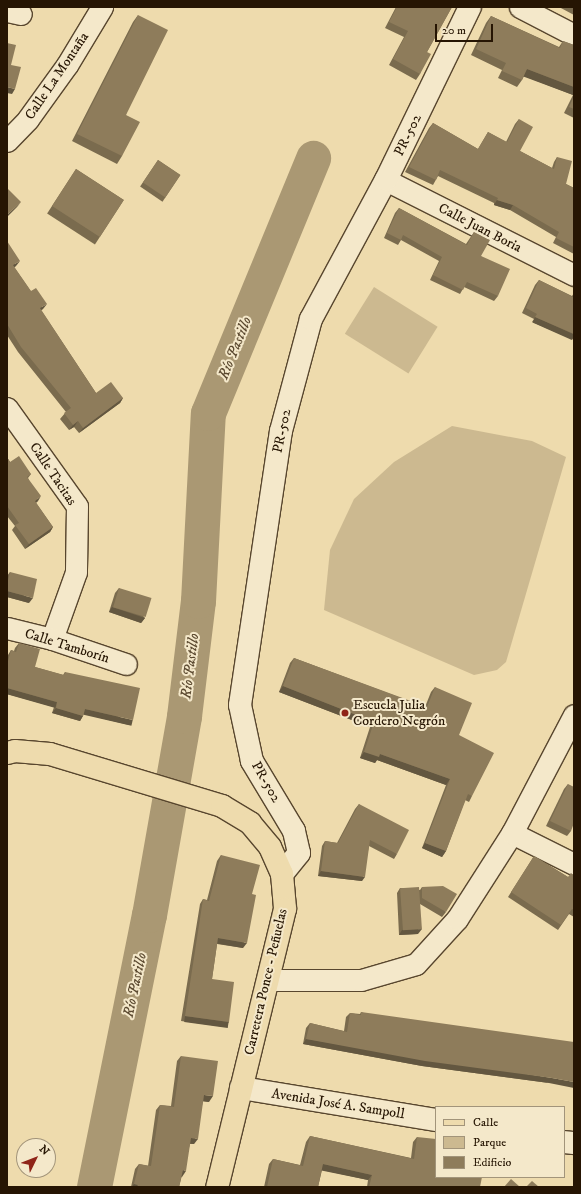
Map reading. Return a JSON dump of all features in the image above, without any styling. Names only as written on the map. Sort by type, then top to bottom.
[{"type":"main road","name":"Carretera Ponce - Peñuelas","points":[[7,753],[15,751],[50,754],[222,806],[250,823],[270,847],[282,874],[285,909],[217,1187]]},
{"type":"street","name":"Calle La Montaña","points":[[7,141],[28,119],[67,65],[102,7]]},
{"type":"street","name":"PR-502","points":[[282,874],[299,853],[294,831],[252,762],[240,705],[280,431],[310,319],[386,180],[470,7]]},
{"type":"street","points":[[520,7],[574,35]]},
{"type":"street","name":"Calle Juan Boria","points":[[386,180],[574,275]]},
{"type":"street","name":"Calle Tacitas","points":[[9,417],[77,506],[76,572],[52,639]]},
{"type":"street","name":"Calle Tamborín","points":[[7,628],[52,639],[126,664]]},
{"type":"street","points":[[267,980],[361,980],[416,964],[457,919],[512,833],[574,715]]},
{"type":"street","points":[[512,833],[574,864]]},
{"type":"street","name":"Avenida José A. Sampoll","points":[[241,1088],[435,1120]]},
{"type":"green space","points":[[374,287],[438,327],[408,373],[345,334]]},
{"type":"green space","points":[[452,426],[532,441],[566,457],[506,662],[497,670],[474,675],[324,610],[330,550],[354,499],[394,462]]},
{"type":"building","points":[[397,7],[452,7],[427,52],[431,54],[420,74],[393,59],[408,31],[389,22]]},
{"type":"building","points":[[138,15],[168,30],[126,115],[140,122],[122,156],[77,134]]},
{"type":"building","points":[[491,16],[560,48],[563,41],[574,45],[574,87],[527,69],[522,80],[502,71],[506,63],[476,49]]},
{"type":"building","points":[[7,43],[16,45],[11,65],[21,67],[15,89],[7,87]]},
{"type":"building","points":[[574,96],[574,109],[569,107]]},
{"type":"building","points":[[519,119],[533,127],[520,151],[554,169],[557,157],[572,161],[566,184],[574,188],[574,247],[556,238],[559,232],[513,205],[497,200],[498,198],[440,170],[436,180],[409,167],[433,123],[478,149],[488,132],[507,142]]},
{"type":"building","points":[[158,160],[180,175],[165,197],[143,182]]},
{"type":"building","points":[[76,169],[124,200],[100,237],[52,206]]},
{"type":"building","points":[[7,188],[21,202],[7,215]]},
{"type":"building","points":[[399,208],[467,245],[474,232],[490,240],[481,256],[510,269],[498,296],[467,282],[463,290],[433,275],[442,257],[403,235],[401,240],[387,233]]},
{"type":"building","points":[[7,241],[20,261],[13,265],[31,291],[36,288],[47,304],[40,308],[96,393],[111,382],[123,398],[83,428],[78,421],[73,425],[64,413],[71,408],[21,347],[7,324]]},
{"type":"building","points":[[539,280],[573,297],[574,294],[574,334],[535,317],[537,314],[526,308]]},
{"type":"building","points":[[19,456],[31,474],[27,477],[41,496],[35,501],[53,527],[29,544],[15,525],[19,523],[7,506],[7,457],[10,462]]},
{"type":"building","points":[[10,572],[37,579],[33,598],[7,591]]},
{"type":"building","points":[[119,588],[152,598],[146,617],[113,607]]},
{"type":"building","points":[[19,643],[40,649],[35,667],[64,675],[65,672],[140,688],[133,720],[85,709],[83,716],[56,708],[57,702],[7,688],[7,661],[11,650],[16,652]]},
{"type":"building","points":[[294,658],[427,707],[435,687],[472,703],[459,735],[494,753],[472,796],[468,794],[446,851],[425,843],[450,779],[380,754],[379,757],[364,752],[374,722],[283,686]]},
{"type":"building","points":[[568,784],[574,787],[574,823],[571,831],[550,821]]},
{"type":"building","points":[[359,804],[409,830],[397,854],[370,840],[365,877],[321,871],[325,841],[338,843]]},
{"type":"building","points":[[221,855],[260,865],[252,894],[256,895],[247,943],[218,938],[212,979],[234,982],[229,1022],[185,1016],[203,899],[209,901]]},
{"type":"building","points":[[534,856],[568,877],[571,873],[574,876],[574,910],[572,909],[561,925],[511,892]]},
{"type":"building","points":[[443,886],[457,894],[446,912],[422,898],[422,887]]},
{"type":"building","points":[[419,887],[422,929],[403,930],[400,888]]},
{"type":"building","points":[[361,1012],[574,1042],[574,1082],[425,1061],[306,1039],[310,1023],[347,1032],[350,1013],[361,1015]]},
{"type":"building","points":[[181,1056],[218,1061],[213,1096],[204,1095],[198,1139],[191,1138],[186,1171],[183,1170],[179,1187],[137,1187],[138,1185],[134,1184],[139,1164],[151,1166],[160,1105],[174,1107]]},
{"type":"building","points":[[310,1136],[414,1159],[417,1137],[435,1139],[435,1178],[482,1178],[480,1187],[369,1187],[372,1175],[323,1164],[318,1187],[267,1187],[273,1159],[303,1166]]},
{"type":"building","points":[[511,1179],[520,1187],[504,1187]]},
{"type":"building","points":[[532,1181],[539,1187],[526,1187]]},
{"type":"waterway","name":"Río Pastillo","points":[[94,1187],[149,915],[184,716],[198,601],[208,413],[313,158]]},
{"type":"place","name":"Escuela Julia Cordero Negrón","points":[[345,713]]}]
